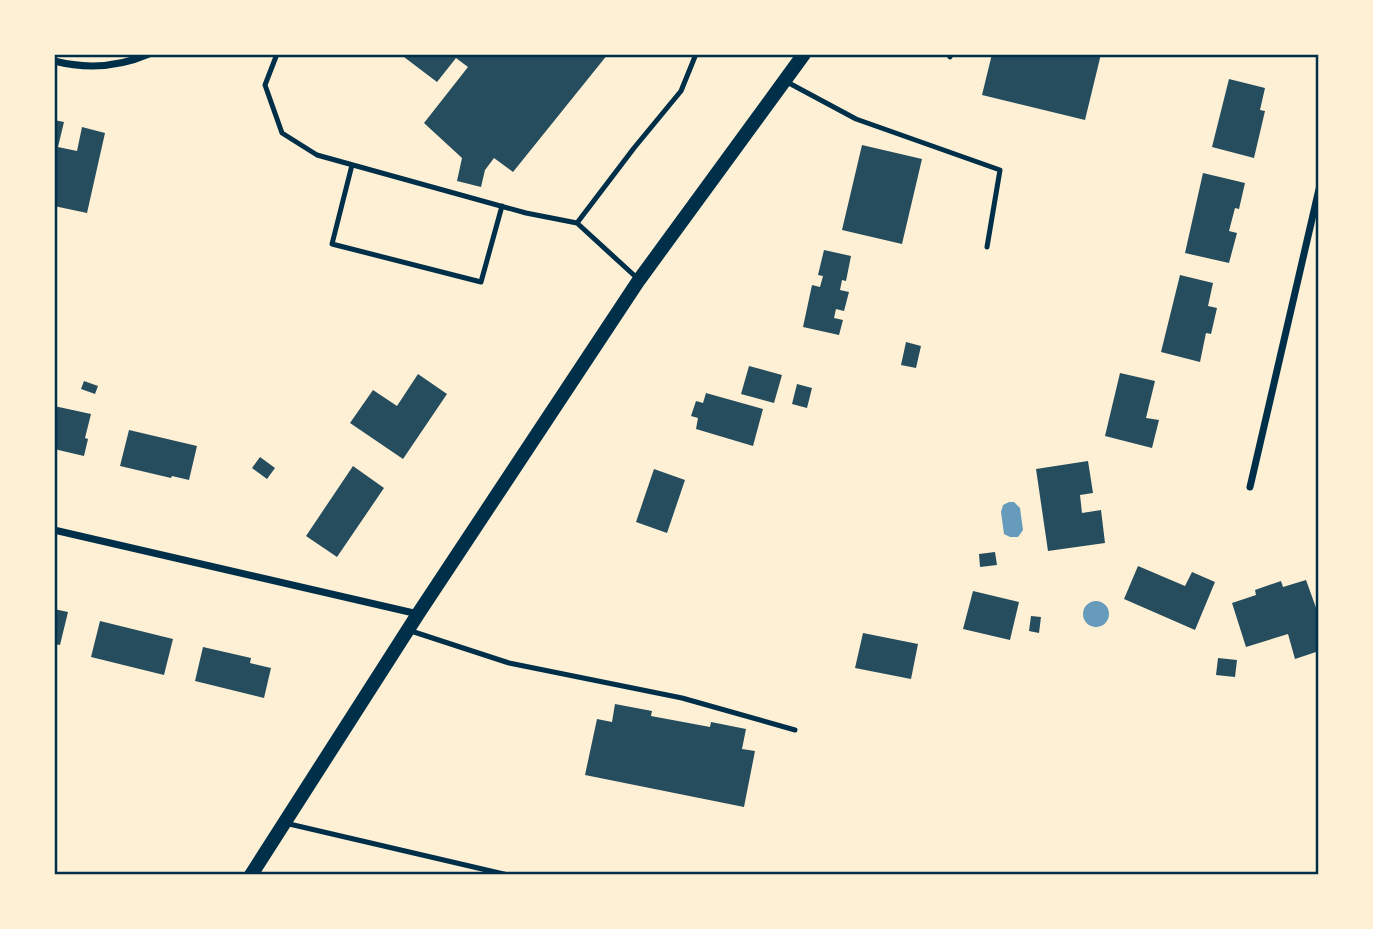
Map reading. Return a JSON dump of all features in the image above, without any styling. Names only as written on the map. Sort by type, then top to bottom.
[{"type":"main road","points":[[251,875],[418,614],[639,280],[804,54]]},
{"type":"street","points":[[54,61],[104,66],[149,54]]},
{"type":"street","points":[[1250,487],[1319,189]]},
{"type":"street","points":[[54,530],[418,614]]},
{"type":"lane","points":[[277,54],[265,85],[282,133],[317,155],[502,206],[577,223],[639,280]]},
{"type":"lane","points":[[577,223],[681,91],[696,54]]},
{"type":"lane","points":[[784,81],[856,119],[1000,170],[987,247]]},
{"type":"lane","points":[[352,165],[332,244],[481,282],[502,206]]},
{"type":"lane","points":[[408,630],[509,663],[682,698],[795,730]]},
{"type":"lane","points":[[285,823],[508,875]]},
{"type":"water","points":[[1014,502],[1020,508],[1023,530],[1018,537],[1004,534],[1001,512],[1003,505]]},
{"type":"water","points":[[1096,601],[1105,605],[1109,614],[1105,623],[1096,627],[1087,623],[1083,614],[1087,605]]},
{"type":"building","points":[[400,54],[608,54],[513,172],[494,158],[485,170],[481,187],[457,181],[462,158],[424,123],[468,67],[456,58],[437,82]]},
{"type":"building","points":[[992,54],[1101,54],[1085,120],[982,95]]},
{"type":"building","points":[[1229,79],[1265,88],[1260,110],[1265,111],[1254,158],[1212,147]]},
{"type":"building","points":[[54,120],[64,122],[58,147],[77,151],[82,127],[105,133],[87,213],[54,206]]},
{"type":"building","points":[[862,145],[922,159],[902,244],[842,230]]},
{"type":"building","points":[[1203,173],[1245,183],[1239,209],[1235,208],[1229,231],[1237,233],[1229,263],[1185,253]]},
{"type":"building","points":[[824,250],[851,256],[846,281],[842,280],[840,290],[849,292],[844,311],[836,309],[834,318],[843,320],[839,335],[803,327],[812,285],[820,287],[823,276],[818,275]]},
{"type":"building","points":[[1180,275],[1213,283],[1208,306],[1217,308],[1211,334],[1206,333],[1200,362],[1161,352]]},
{"type":"building","points":[[906,342],[921,346],[916,368],[901,365]]},
{"type":"building","points":[[749,366],[782,375],[774,403],[741,394]]},
{"type":"building","points":[[1120,373],[1155,381],[1146,418],[1159,420],[1152,448],[1105,436]]},
{"type":"building","points":[[418,374],[447,394],[403,459],[350,423],[373,390],[397,406]]},
{"type":"building","points":[[84,381],[98,386],[95,394],[81,389]]},
{"type":"building","points":[[797,384],[812,388],[807,408],[792,404]]},
{"type":"building","points":[[706,393],[763,409],[753,446],[696,429],[698,418],[691,416],[696,401],[703,403]]},
{"type":"building","points":[[54,406],[91,414],[84,456],[54,449]]},
{"type":"building","points":[[129,430],[197,446],[189,480],[120,466]]},
{"type":"building","points":[[260,457],[275,468],[267,479],[252,468]]},
{"type":"building","points":[[1088,461],[1093,493],[1080,495],[1082,513],[1101,510],[1105,543],[1048,551],[1036,469]]},
{"type":"building","points":[[353,466],[384,488],[337,557],[306,536]]},
{"type":"building","points":[[654,469],[685,480],[667,533],[636,522]]},
{"type":"building","points":[[995,552],[997,565],[980,567],[979,554]]},
{"type":"building","points":[[1138,566],[1185,586],[1192,572],[1215,582],[1195,630],[1124,599]]},
{"type":"building","points":[[1306,580],[1319,616],[1319,651],[1295,659],[1288,634],[1246,647],[1232,603],[1256,595],[1255,590],[1281,581],[1283,587]]},
{"type":"building","points":[[973,591],[1019,602],[1010,640],[963,629]]},
{"type":"building","points":[[54,609],[68,612],[60,645],[54,644]]},
{"type":"building","points":[[1031,616],[1041,617],[1039,633],[1029,631]]},
{"type":"building","points":[[100,621],[173,639],[164,675],[91,657]]},
{"type":"building","points":[[863,633],[918,644],[911,679],[855,668]]},
{"type":"building","points":[[203,647],[251,658],[250,663],[271,668],[264,698],[195,681]]},
{"type":"building","points":[[1218,658],[1237,660],[1235,677],[1216,675]]},
{"type":"building","points":[[615,704],[652,711],[651,716],[710,727],[711,722],[746,729],[742,749],[755,751],[744,807],[585,775],[597,719],[612,722]]}]
